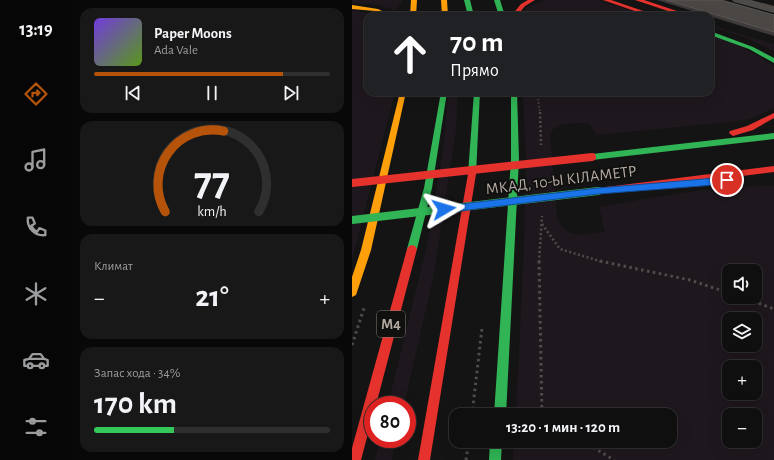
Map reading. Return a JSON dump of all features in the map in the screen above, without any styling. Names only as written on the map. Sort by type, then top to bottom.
[{"type":"main road","points":[[413,12],[414,0]]},
{"type":"main road","points":[[444,0],[445,12]]},
{"type":"main road","points":[[467,0],[470,12]]},
{"type":"main road","points":[[497,0],[501,12]]},
{"type":"main road","points":[[518,12],[532,0]]},
{"type":"main road","points":[[606,0],[644,12]]},
{"type":"main road","points":[[638,0],[677,12]]},
{"type":"main road","points":[[352,7],[376,10],[380,12]]},
{"type":"main road","points":[[714,34],[750,48],[774,60]]},
{"type":"main road","points":[[352,292],[366,250],[402,96]]},
{"type":"main road","name":"М4","points":[[355,460],[428,188],[443,96]]},
{"type":"main road","points":[[424,460],[471,184],[477,96]]},
{"type":"main road","points":[[500,408],[515,159],[514,96]]},
{"type":"main road","points":[[693,145],[750,128],[774,115]]},
{"type":"main road","name":"МКАД, 10-Ы КІЛАМЕТР","points":[[352,183],[774,136]]},
{"type":"main road","name":"МКАД, 10-Ы КІЛАМЕТР","points":[[352,220],[602,191],[774,169]]},
{"type":"main road","points":[[602,191],[692,182],[774,178]]},
{"type":"main road","points":[[495,460],[497,448]]},
{"type":"main road","points":[[498,448],[498,460]]},
{"type":"street","points":[[738,0],[774,10]]},
{"type":"path","points":[[538,96],[540,112],[541,152]]},
{"type":"path","points":[[542,215],[539,267],[542,408]]},
{"type":"path","points":[[542,223],[560,249],[607,263],[690,280],[722,291]]},
{"type":"path","points":[[761,304],[774,309]]},
{"type":"path","points":[[466,460],[468,448]]},
{"type":"path","points":[[594,448],[614,460]]},
{"type":"shaded area","points":[[352,0],[402,0],[402,3],[394,10],[373,4],[352,3]]},
{"type":"shaded area","points":[[545,0],[597,0],[636,12],[523,12],[527,7]]},
{"type":"shaded area","points":[[352,10],[364,12],[364,96],[394,96],[352,260]]},
{"type":"shaded area","points":[[714,26],[774,44],[774,51],[744,37],[714,28]]},
{"type":"shaded area","points":[[714,36],[743,47],[774,66],[774,108],[753,118],[739,121],[596,135],[589,123],[571,123],[560,125],[555,128],[550,137],[557,216],[560,224],[570,233],[583,234],[605,232],[599,207],[730,187],[774,186],[774,460],[513,460],[514,448],[677,448],[677,408],[516,408],[525,225],[526,155],[523,96],[714,96]]},
{"type":"shaded area","points":[[448,96],[458,96],[456,129],[433,278],[406,396],[390,396],[429,237],[444,143]]},
{"type":"shaded area","points":[[378,448],[394,448],[392,460],[375,460]]},
{"type":"building","points":[[666,0],[721,0],[774,15],[774,32],[714,14],[714,12],[706,12]]},
{"type":"traffic: fast","points":[[467,0],[470,12]]},
{"type":"traffic: fast","points":[[497,0],[501,12]]},
{"type":"traffic: fast","points":[[714,34],[751,48],[774,61]]},
{"type":"traffic: fast","points":[[412,249],[428,188],[443,96]]},
{"type":"traffic: fast","points":[[472,174],[477,96]]},
{"type":"traffic: fast","points":[[500,408],[515,159],[514,96]]},
{"type":"traffic: fast","points":[[592,157],[774,136]]},
{"type":"traffic: fast","points":[[352,220],[598,191]]},
{"type":"traffic: fast","points":[[495,460],[496,448]]},
{"type":"traffic: slow","points":[[413,12],[414,0]]},
{"type":"traffic: slow","points":[[444,0],[445,12]]},
{"type":"traffic: slow","points":[[352,7],[376,10],[380,12]]},
{"type":"traffic: slow","points":[[352,292],[366,250],[402,96]]},
{"type":"traffic: jam","points":[[517,12],[523,5],[532,0]]},
{"type":"traffic: jam","points":[[606,0],[643,12]]},
{"type":"traffic: jam","points":[[638,0],[676,12]]},
{"type":"traffic: jam","points":[[733,133],[750,128],[774,115]]},
{"type":"traffic: jam","points":[[352,183],[592,157]]},
{"type":"traffic: jam","points":[[598,191],[774,169]]},
{"type":"traffic: jam","points":[[424,460],[472,174]]},
{"type":"traffic: jam","points":[[355,460],[412,249]]},
{"type":"route","points":[[444,209],[598,191],[727,180]]}]
